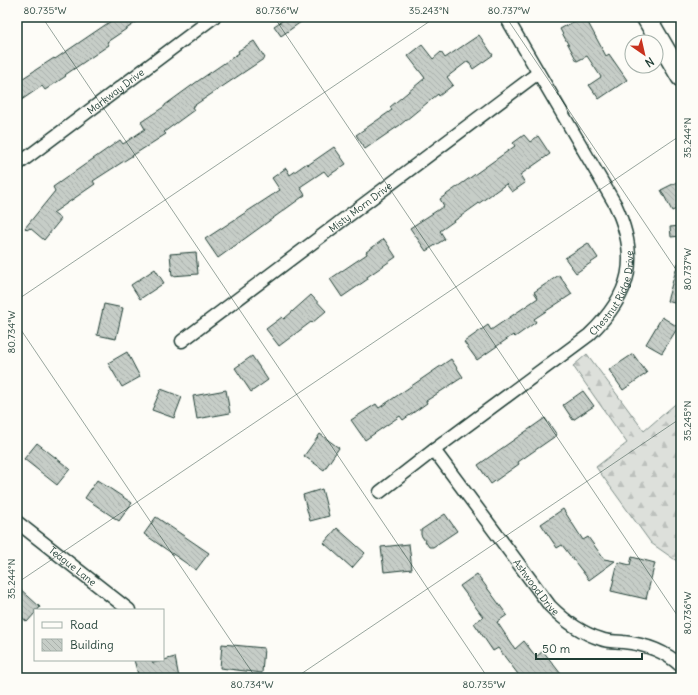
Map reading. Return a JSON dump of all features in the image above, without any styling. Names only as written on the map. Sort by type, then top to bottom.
[{"type":"main road","points":[[646,17],[681,77]]},
{"type":"street","name":"Markway Drive","points":[[17,165],[214,17]]},
{"type":"street","name":"Chestnut Ridge Drive","points":[[380,492],[434,450],[590,335],[605,321],[611,312],[621,294],[628,275],[629,253],[624,223],[615,204],[506,17]]},
{"type":"street","name":"Misty Morn Drive","points":[[182,341],[538,73]]},
{"type":"street","name":"Ashwood Drive","points":[[434,450],[550,606],[565,621],[582,632],[602,640],[642,645],[661,651],[681,666]]},
{"type":"street","name":"Teague Lane","points":[[17,522],[128,609]]},
{"type":"green space","points":[[587,354],[644,431],[681,399],[681,564],[651,543],[596,467],[627,443],[573,366]]},
{"type":"building","points":[[109,17],[144,17],[107,42],[109,45],[65,75],[66,76],[45,90],[42,86],[17,103],[17,82],[54,58],[55,59],[111,21]]},
{"type":"building","points":[[288,17],[308,17],[281,36],[274,26]]},
{"type":"building","points":[[582,17],[585,17],[606,56],[609,54],[627,80],[599,99],[589,85],[601,77],[587,56],[577,61],[560,29]]},
{"type":"building","points":[[479,35],[493,55],[473,69],[468,61],[447,77],[453,85],[439,96],[438,94],[400,125],[365,149],[356,135],[392,110],[390,107],[425,78],[408,56],[422,45],[433,59],[441,52],[445,58]]},
{"type":"building","points":[[254,41],[265,58],[192,107],[194,110],[164,132],[166,134],[93,181],[95,184],[53,213],[61,219],[44,240],[30,228],[27,230],[25,228],[55,191],[53,187],[120,140],[123,144],[145,129],[141,122]]},
{"type":"building","points":[[524,135],[530,142],[538,136],[550,154],[520,175],[525,183],[512,192],[506,184],[440,231],[445,239],[426,251],[410,228],[444,206],[440,199],[515,146],[513,143]]},
{"type":"building","points":[[334,147],[346,164],[328,176],[324,171],[300,187],[305,195],[218,258],[205,239],[280,190],[272,178],[286,168],[290,175],[307,163],[308,165]]},
{"type":"building","points":[[677,182],[681,190],[681,207],[672,211],[661,190]]},
{"type":"building","points":[[681,226],[681,236],[671,237],[670,227]]},
{"type":"building","points":[[384,239],[396,257],[342,297],[330,279],[367,254],[366,252]]},
{"type":"building","points":[[588,243],[598,258],[576,273],[565,258]]},
{"type":"building","points":[[196,252],[198,274],[172,276],[170,254]]},
{"type":"building","points":[[678,263],[681,263],[681,305],[667,301]]},
{"type":"building","points":[[155,269],[164,283],[140,299],[131,285]]},
{"type":"building","points":[[559,275],[572,294],[534,319],[536,322],[515,337],[513,335],[477,360],[464,342],[488,325],[491,330],[538,298],[534,292]]},
{"type":"building","points":[[311,295],[326,311],[312,323],[311,322],[279,346],[266,329],[282,317],[284,319]]},
{"type":"building","points":[[104,304],[123,308],[116,339],[97,335]]},
{"type":"building","points":[[662,317],[678,327],[662,353],[646,344]]},
{"type":"building","points":[[127,352],[140,377],[122,387],[108,363]]},
{"type":"building","points":[[633,354],[647,373],[623,390],[609,370]]},
{"type":"building","points":[[252,356],[268,380],[251,392],[235,368]]},
{"type":"building","points":[[451,359],[463,377],[426,401],[427,403],[403,420],[400,416],[365,440],[351,420],[376,404],[379,408]]},
{"type":"building","points":[[161,389],[182,397],[174,418],[152,410]]},
{"type":"building","points":[[226,390],[230,413],[197,419],[193,396]]},
{"type":"building","points":[[583,391],[594,406],[573,420],[563,405]]},
{"type":"building","points":[[545,418],[557,435],[518,462],[519,464],[491,484],[478,465]]},
{"type":"building","points":[[320,434],[339,448],[324,470],[304,456]]},
{"type":"building","points":[[37,443],[70,469],[57,485],[24,459]]},
{"type":"building","points":[[97,480],[132,503],[119,521],[85,498]]},
{"type":"building","points":[[322,489],[329,516],[310,521],[303,495]]},
{"type":"building","points":[[563,509],[583,540],[588,537],[604,559],[615,561],[589,580],[562,545],[557,548],[541,524]]},
{"type":"building","points":[[445,514],[457,531],[433,547],[429,547],[421,535],[421,530]]},
{"type":"building","points":[[156,517],[209,553],[196,570],[144,534]]},
{"type":"building","points":[[337,528],[365,553],[352,568],[324,543]]},
{"type":"building","points":[[409,544],[412,569],[384,572],[381,547]]},
{"type":"building","points":[[632,557],[655,563],[646,599],[611,591],[618,562],[630,565]]},
{"type":"building","points":[[477,574],[507,615],[497,622],[515,649],[524,641],[536,657],[543,651],[564,678],[521,678],[498,648],[493,651],[474,623],[483,617],[460,586]]},
{"type":"building","points":[[17,586],[40,607],[39,609],[34,609],[34,614],[27,622],[17,613]]},
{"type":"building","points":[[222,644],[264,648],[262,673],[220,668]]},
{"type":"building","points":[[175,657],[179,678],[139,678],[134,661],[152,661],[153,663]]}]
